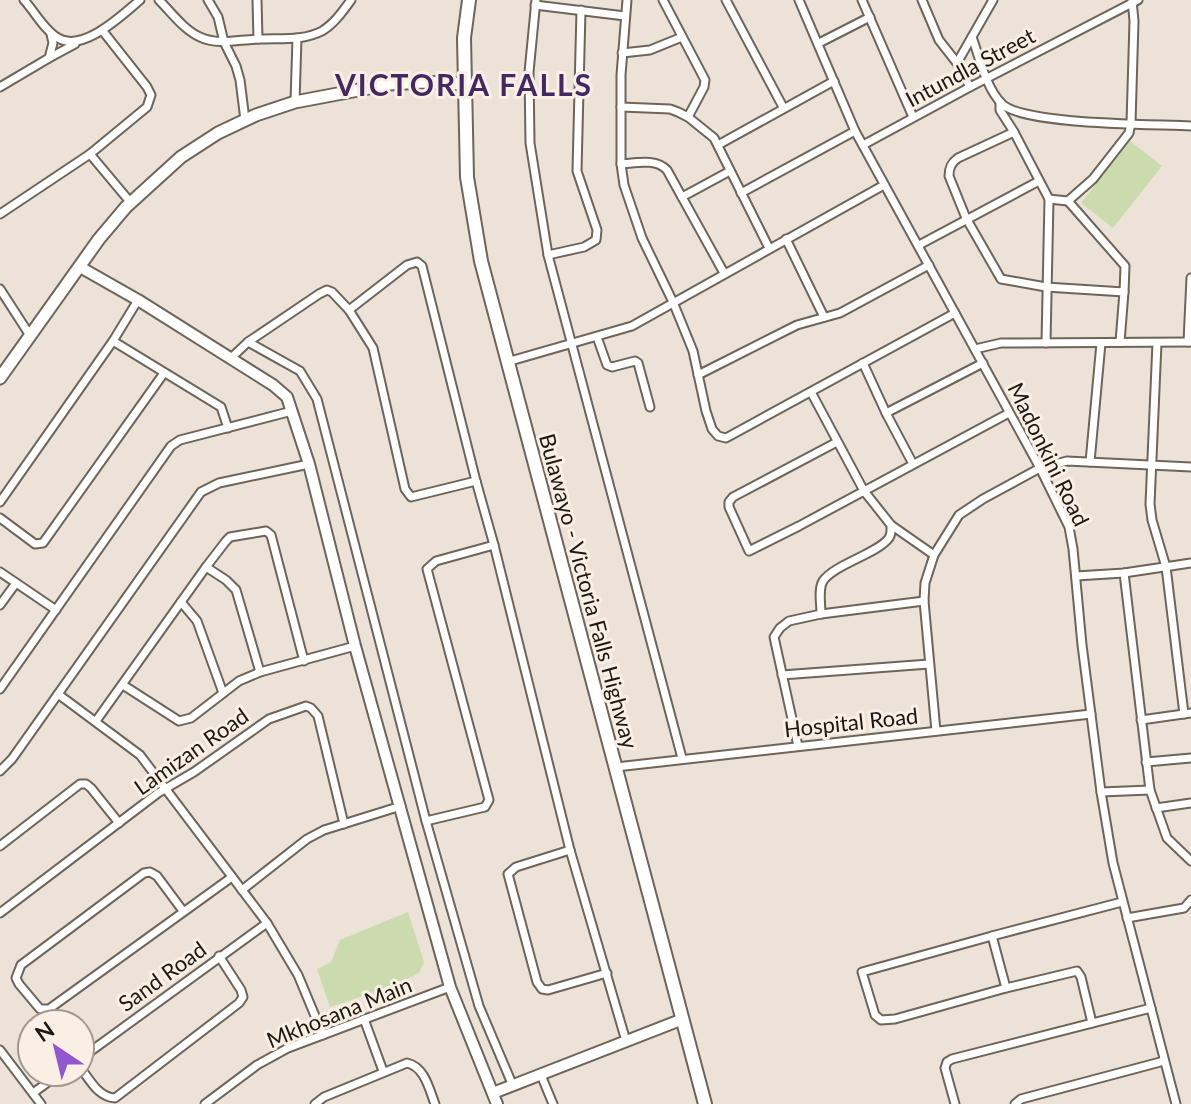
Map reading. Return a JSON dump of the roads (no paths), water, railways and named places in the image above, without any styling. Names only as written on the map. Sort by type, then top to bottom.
[{"type":"highway","name":"Bulawayo - Victoria Falls Highway","points":[[469,0],[464,38],[467,177],[481,261],[705,1104]]},
{"type":"main road","points":[[0,378],[99,239],[131,203],[181,157],[218,133],[295,102],[390,84],[464,84]]},
{"type":"street","points":[[24,0],[60,40],[79,42]]},
{"type":"street","points":[[0,87],[102,30],[140,0]]},
{"type":"street","points":[[159,0],[196,36],[224,42],[313,35],[335,20],[351,0]]},
{"type":"street","points":[[208,0],[218,17],[224,42],[236,66],[245,120]]},
{"type":"street","points":[[257,0],[258,39]]},
{"type":"street","points":[[627,0],[621,107],[624,185],[636,224],[693,351],[706,411],[718,436],[726,438],[955,313]]},
{"type":"street","points":[[663,0],[705,83],[688,117]]},
{"type":"street","points":[[726,0],[783,107]]},
{"type":"street","name":"Madonkini Road","points":[[799,0],[855,131],[1040,468],[1069,527],[1101,792],[1113,863],[1176,1104]]},
{"type":"street","points":[[862,0],[913,117]]},
{"type":"street","points":[[922,0],[939,40],[970,87]]},
{"type":"street","points":[[957,63],[991,4],[979,0]]},
{"type":"street","points":[[1068,201],[1093,179],[1129,133],[1134,1]]},
{"type":"street","name":"Intundla Street","points":[[863,145],[1134,1]]},
{"type":"street","points":[[625,16],[536,3],[529,72],[530,143],[548,255],[682,758]]},
{"type":"street","points":[[548,255],[584,247],[596,240],[597,230],[577,171],[581,10]]},
{"type":"street","points":[[819,43],[870,17]]},
{"type":"street","points":[[0,214],[90,154],[147,107],[151,95],[102,30]]},
{"type":"street","points":[[49,58],[53,43],[51,33]]},
{"type":"street","points":[[622,53],[650,50],[682,37]]},
{"type":"street","points":[[972,37],[987,79],[1000,102],[1008,109],[1048,119],[1191,126]]},
{"type":"street","points":[[295,102],[297,38]]},
{"type":"street","points":[[718,145],[834,81]]},
{"type":"street","points":[[1000,102],[1000,110],[1049,199],[1046,343]]},
{"type":"street","points":[[621,107],[670,109],[688,117],[714,138],[769,248]]},
{"type":"street","points":[[741,193],[855,131]]},
{"type":"street","points":[[1014,132],[958,158],[950,165],[949,176],[966,218],[1001,279],[1046,287],[1124,292]]},
{"type":"street","points":[[90,154],[131,203]]},
{"type":"street","points":[[621,164],[662,164],[724,273]]},
{"type":"street","points":[[682,197],[730,171]]},
{"type":"street","points":[[919,245],[1039,181]]},
{"type":"street","points":[[507,362],[632,326],[884,185]]},
{"type":"street","points":[[1049,199],[1068,201],[1125,266],[1120,342]]},
{"type":"street","points":[[786,239],[824,317]]},
{"type":"street","points":[[349,310],[407,265],[417,262],[422,266],[570,850],[626,1041]]},
{"type":"street","points":[[698,375],[797,325],[840,313],[929,265]]},
{"type":"street","points":[[80,267],[231,358],[287,397],[309,464],[355,646],[450,987],[495,1099],[513,1086],[683,1019]]},
{"type":"street","points":[[975,349],[1001,343],[1190,342],[1191,278]]},
{"type":"street","points":[[0,289],[31,337]]},
{"type":"street","points":[[231,358],[248,342],[327,290],[332,292],[349,310],[373,348],[405,489],[411,497],[476,481]]},
{"type":"street","points":[[0,502],[113,341],[138,300]]},
{"type":"street","points":[[597,337],[607,365],[638,363],[650,407]]},
{"type":"street","points":[[113,341],[221,407],[228,428]]},
{"type":"street","points":[[248,342],[300,371],[317,399],[426,821],[479,1006],[513,1086]]},
{"type":"street","points":[[1090,462],[1101,343]]},
{"type":"street","points":[[1141,720],[1187,714],[1166,567],[1150,504],[1157,343]]},
{"type":"street","points":[[863,363],[913,464]]},
{"type":"street","points":[[886,413],[983,363]]},
{"type":"street","points":[[0,518],[35,544],[43,543],[164,373]]},
{"type":"street","points":[[811,392],[864,491],[891,525],[934,555]]},
{"type":"street","points":[[0,689],[171,446],[180,440],[292,411]]},
{"type":"street","points":[[837,442],[733,497],[729,502],[731,512],[749,551],[1009,413]]},
{"type":"street","points":[[936,731],[925,583],[934,555],[959,515],[1040,468],[1067,461],[1191,467]]},
{"type":"street","points":[[0,771],[12,759],[201,492],[219,483],[309,464]]},
{"type":"street","points":[[821,614],[820,586],[823,582],[832,573],[886,541],[891,525]]},
{"type":"street","points":[[96,721],[230,537],[269,532],[304,661]]},
{"type":"street","points":[[426,821],[485,807],[489,800],[427,569],[436,561],[494,545]]},
{"type":"street","points":[[1076,576],[1124,573],[1191,563]]},
{"type":"street","points":[[206,567],[236,590],[260,672]]},
{"type":"street","points":[[0,572],[56,610]]},
{"type":"street","points":[[1124,573],[1150,790],[1167,838],[1191,861]]},
{"type":"street","points":[[0,605],[16,583]]},
{"type":"street","points":[[798,746],[774,637],[777,632],[789,621],[821,614],[924,601]]},
{"type":"street","points":[[181,602],[197,621],[223,693]]},
{"type":"street","points":[[123,685],[179,721],[191,718],[239,681],[260,672],[355,646]]},
{"type":"street","points":[[782,675],[929,664]]},
{"type":"street","points":[[58,694],[140,755],[267,923],[293,964],[323,1035]]},
{"type":"street","name":"Lamizan Road","points":[[0,913],[165,789],[269,719],[306,706],[318,716],[344,824]]},
{"type":"street","name":"Hospital Road","points":[[616,767],[1091,714]]},
{"type":"street","points":[[1146,762],[1191,758]]},
{"type":"street","points":[[0,846],[80,784],[91,788],[119,823]]},
{"type":"street","points":[[1101,792],[1150,790]]},
{"type":"street","points":[[1156,808],[1191,803]]},
{"type":"street","points":[[242,890],[307,839],[324,830],[401,806]]},
{"type":"street","points":[[570,850],[516,867],[508,874],[537,982],[542,989],[548,990],[607,973]]},
{"type":"street","points":[[183,911],[157,876],[144,873],[21,965],[16,978],[40,1009],[49,1009],[232,877]]},
{"type":"street","points":[[1127,918],[1184,908],[1191,900]]},
{"type":"street","points":[[1092,1023],[1077,971],[895,1019],[881,1020],[875,1015],[862,972],[1122,902]]},
{"type":"street","name":"Sand Road","points":[[96,1047],[267,923]]},
{"type":"street","points":[[992,936],[1006,988]]},
{"type":"street","points":[[96,1087],[109,1098],[115,1098],[239,1003],[243,997],[241,990],[219,956]]},
{"type":"street","name":"Mkhosana Main","points":[[205,1104],[257,1065],[288,1048],[450,987]]},
{"type":"street","points":[[955,1104],[945,1068],[949,1060],[1151,1008]]},
{"type":"street","points":[[364,1019],[383,1071]]},
{"type":"street","points":[[0,1050],[41,1104]]},
{"type":"street","points":[[1015,1104],[1017,1100],[1164,1061]]},
{"type":"street","points":[[315,1104],[324,1097],[407,1063],[416,1065],[421,1071],[435,1104]]},
{"type":"street","points":[[541,1075],[553,1104]]},
{"type":"street","points":[[33,1093],[40,1088]]},
{"type":"district","name":"VICTORIA FALLS","points":[[464,84]]}]
